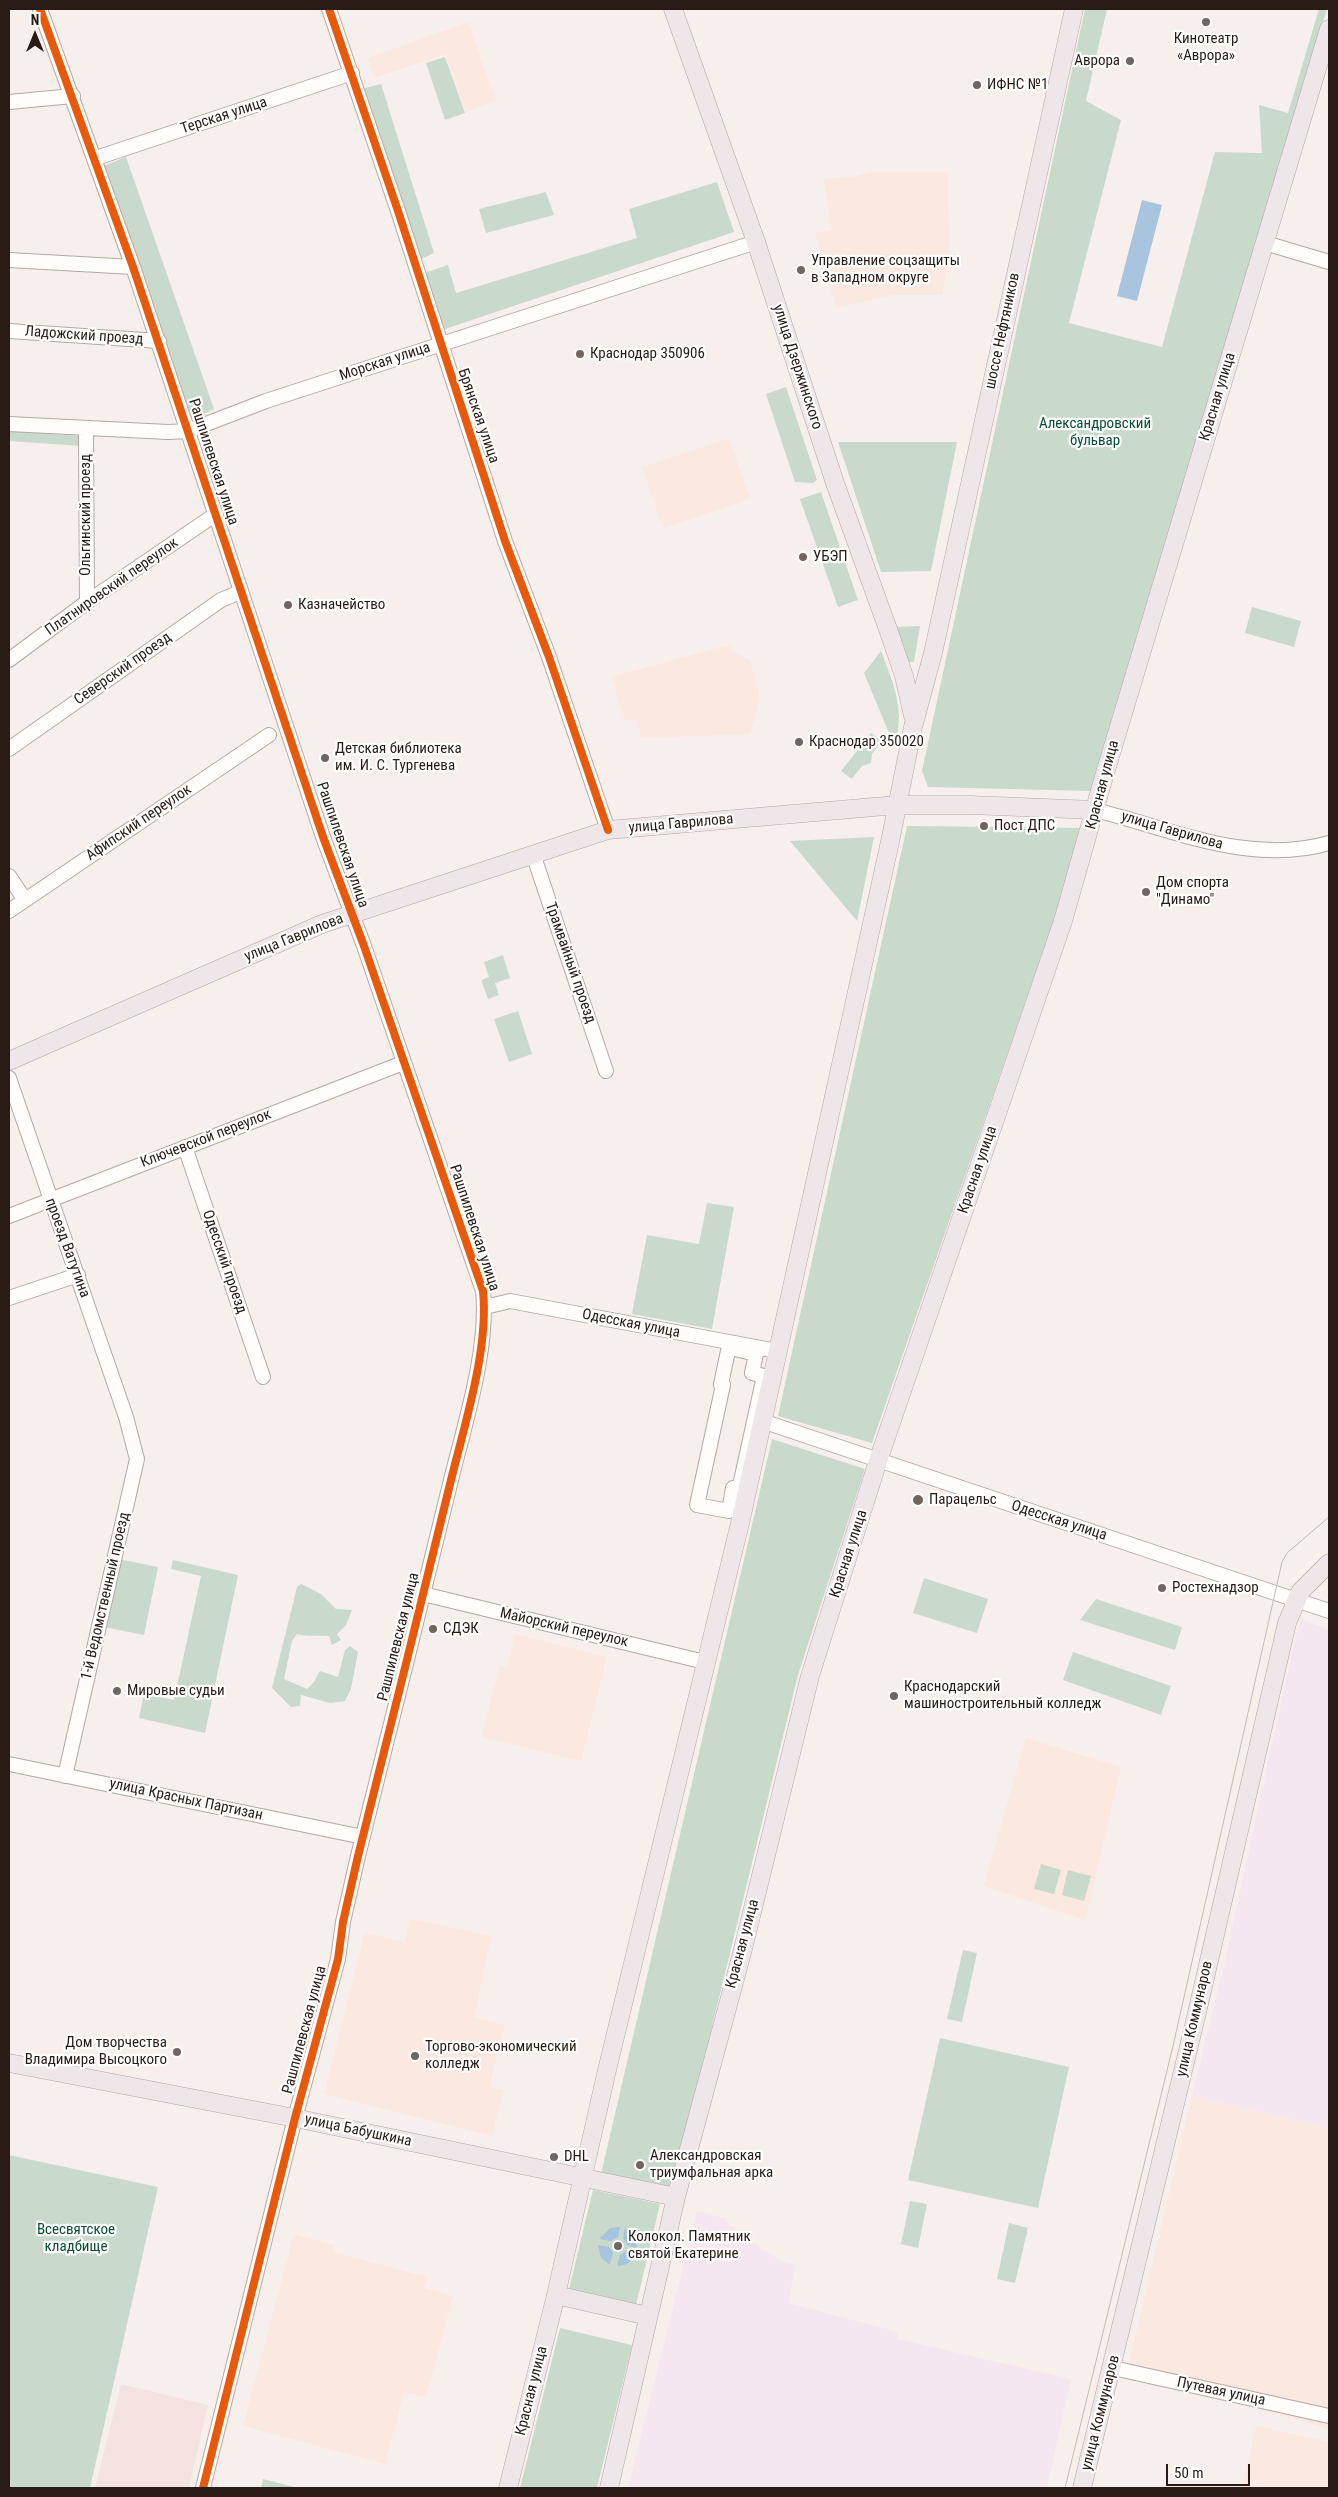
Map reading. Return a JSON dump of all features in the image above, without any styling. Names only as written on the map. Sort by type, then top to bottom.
[{"type":"main road","name":"улица Дзержинского","points":[[672,9],[756,242],[835,483],[904,676],[912,708],[913,727]]},
{"type":"main road","name":"шоссе Нефтяников","points":[[933,653],[1074,9]]},
{"type":"main road","name":"Красная улица","points":[[609,2488],[676,2197],[742,1953],[810,1676],[878,1461],[1060,931],[1329,29]]},
{"type":"main road","name":"Красная улица","points":[[508,2488],[556,2295],[704,1662],[740,1519],[913,727],[933,653]]},
{"type":"main road","points":[[903,778],[907,789],[932,805]]},
{"type":"main road","name":"улица Гаврилова","points":[[9,1061],[278,943],[351,914],[608,830],[897,805],[1095,810]]},
{"type":"main road","name":"улица Коммунаров","points":[[1082,2488],[1113,2368],[1282,1644],[1296,1600],[1305,1586],[1329,1563]]},
{"type":"main road","name":"улица Бабушкина","points":[[9,2063],[295,2118],[676,2197]]},
{"type":"main road","points":[[556,2295],[648,2316]]},
{"type":"street","name":"Рашпилевская улица","points":[[40,9],[96,158],[159,341],[240,592],[483,1291],[485,1307],[483,1342],[424,1594],[343,1922],[338,1959],[295,2118],[203,2488]]},
{"type":"street","name":"Брянская улица","points":[[328,9],[352,74],[505,541],[549,657],[608,830]]},
{"type":"street","name":"Терская улица","points":[[96,158],[352,74]]},
{"type":"street","points":[[9,102],[73,96]]},
{"type":"street","name":"Морская улица","points":[[9,424],[86,429],[188,431],[266,401],[756,242]]},
{"type":"street","points":[[1265,243],[1329,262]]},
{"type":"street","points":[[9,260],[133,267]]},
{"type":"street","name":"Ладожский проезд","points":[[9,331],[159,341]]},
{"type":"street","name":"Ольгинский проезд","points":[[86,429],[87,602]]},
{"type":"street","name":"Платнировский переулок","points":[[9,660],[87,602],[216,514]]},
{"type":"street","name":"Северский проезд","points":[[9,749],[221,600],[240,592]]},
{"type":"street","name":"Афипский переулок","points":[[9,911],[269,735]]},
{"type":"street","name":"улица Гаврилова","points":[[1095,810],[1236,848],[1278,851],[1314,847],[1329,843]]},
{"type":"street","name":"Трамвайный проезд","points":[[533,854],[606,1071]]},
{"type":"street","points":[[9,876],[25,900]]},
{"type":"street","name":"Ключевской переулок","points":[[9,1216],[403,1063]]},
{"type":"street","name":"проезд Ватутина","points":[[9,1078],[49,1199],[78,1275],[126,1417]]},
{"type":"street","name":"Одесский проезд","points":[[185,1148],[262,1377]]},
{"type":"street","points":[[9,1298],[78,1275]]},
{"type":"street","name":"Одесская улица","points":[[485,1307],[510,1301],[777,1352]]},
{"type":"street","points":[[731,1348],[756,1354],[752,1373],[764,1376],[739,1490],[733,1488],[728,1511],[697,1505],[710,1450],[728,1351],[731,1348]]},
{"type":"street","name":"1-й Ведомственный проезд","points":[[65,1776],[137,1459],[126,1417]]},
{"type":"street","name":"Одесская улица","points":[[762,1421],[1329,1611]]},
{"type":"street","name":"Майорский переулок","points":[[424,1594],[704,1662]]},
{"type":"street","name":"улица Красных Партизан","points":[[9,1764],[363,1837]]},
{"type":"street","name":"Путевая улица","points":[[1113,2368],[1329,2416]]},
{"type":"shaded area","points":[[468,22],[496,100],[466,112],[446,54],[374,78],[368,58]]},
{"type":"shaded area","points":[[872,172],[948,172],[949,256],[942,295],[892,295],[836,308],[815,233],[831,230],[824,179],[852,177]]},
{"type":"shaded area","points":[[729,438],[750,499],[663,528],[642,467]]},
{"type":"shaded area","points":[[729,645],[732,652],[750,660],[760,698],[750,734],[642,738],[637,720],[625,720],[611,677]]},
{"type":"shaded area","points":[[1301,1619],[1329,1630],[1329,2128],[1192,2096],[1225,1961],[1295,1639]]},
{"type":"shaded area","points":[[515,1634],[607,1657],[581,1761],[482,1737],[500,1666],[507,1667]]},
{"type":"shaded area","points":[[1026,1738],[1121,1767],[1085,1920],[984,1886]]},
{"type":"shaded area","name":"Торгово-экономический колледж","points":[[410,1919],[491,1936],[474,2017],[505,2025],[489,2087],[503,2090],[492,2136],[324,2094],[365,1933],[404,1942]]},
{"type":"shaded area","points":[[1192,2096],[1329,2128],[1329,2429],[1128,2368]]},
{"type":"shaded area","points":[[697,2211],[727,2219],[726,2222],[782,2262],[796,2265],[788,2303],[899,2332],[898,2339],[1071,2379],[1047,2488],[628,2488]]},
{"type":"shaded area","points":[[294,2234],[334,2245],[333,2252],[427,2277],[424,2288],[453,2296],[426,2397],[404,2392],[385,2464],[243,2426]]},
{"type":"shaded area","points":[[121,2384],[208,2405],[189,2488],[95,2488]]},
{"type":"shaded area","points":[[1256,2426],[1329,2442],[1329,2488],[1243,2488]]},
{"type":"green space","name":"Александровский бульвар","points":[[1085,9],[1107,9],[1086,101],[1121,120],[1069,323],[1162,347],[1215,152],[1262,153],[1259,105],[1288,113],[1319,9],[1327,9],[1091,791],[928,787],[922,771]]},
{"type":"green space","points":[[445,57],[465,113],[445,120],[426,63]]},
{"type":"green space","points":[[381,84],[434,253],[419,260],[361,89]]},
{"type":"green space","points":[[126,157],[214,409],[191,420],[103,166]]},
{"type":"green space","points":[[717,182],[734,232],[442,330],[424,273],[448,265],[456,293],[637,238],[629,209]]},
{"type":"green space","points":[[546,192],[554,215],[486,233],[479,209]]},
{"type":"green space","points":[[786,387],[817,480],[813,483],[795,482],[766,394]]},
{"type":"green space","points":[[9,431],[82,436],[82,446],[9,441]]},
{"type":"green space","points":[[838,442],[957,442],[931,571],[881,572]]},
{"type":"green space","points":[[821,492],[858,600],[838,607],[800,499]]},
{"type":"green space","points":[[1252,607],[1301,621],[1294,647],[1245,633]]},
{"type":"green space","points":[[920,626],[914,662],[907,662],[896,627]]},
{"type":"green space","points":[[881,651],[893,683],[898,705],[899,717],[896,740],[891,738],[864,673]]},
{"type":"green space","points":[[871,733],[882,741],[872,754],[871,763],[862,766],[852,779],[841,771]]},
{"type":"green space","points":[[907,826],[1086,828],[872,1443],[778,1416]]},
{"type":"green space","points":[[874,837],[857,921],[790,841]]},
{"type":"green space","points":[[503,955],[510,978],[495,983],[499,995],[488,999],[481,980],[489,977],[484,962]]},
{"type":"green space","points":[[518,1011],[532,1054],[509,1062],[494,1019]]},
{"type":"green space","points":[[707,1203],[734,1207],[712,1329],[632,1314],[647,1235],[699,1244]]},
{"type":"green space","points":[[772,1439],[865,1469],[798,1675],[672,2190],[601,2174]]},
{"type":"green space","points":[[118,1559],[158,1567],[144,1635],[104,1627]]},
{"type":"green space","points":[[173,1560],[238,1575],[205,1733],[139,1718],[144,1694],[174,1700],[201,1576],[171,1569]]},
{"type":"green space","points":[[924,1578],[988,1599],[977,1633],[913,1613]]},
{"type":"green space","points":[[301,1584],[321,1594],[336,1609],[352,1610],[346,1625],[337,1634],[341,1640],[332,1645],[329,1636],[297,1634],[292,1641],[284,1679],[307,1689],[314,1682],[320,1671],[338,1677],[345,1650],[350,1646],[358,1652],[351,1689],[345,1701],[330,1703],[301,1695],[300,1706],[291,1707],[272,1688],[297,1587]]},
{"type":"green space","points":[[1096,1599],[1182,1627],[1175,1650],[1080,1620]]},
{"type":"green space","points":[[1073,1652],[1171,1686],[1161,1715],[1063,1680]]},
{"type":"green space","points":[[1041,1864],[1061,1870],[1054,1894],[1034,1889]]},
{"type":"green space","points":[[1068,1870],[1091,1876],[1084,1901],[1062,1895]]},
{"type":"green space","points":[[963,1950],[977,1953],[962,2022],[947,2019]]},
{"type":"green space","points":[[940,2038],[1069,2067],[1038,2208],[908,2180]]},
{"type":"green space","name":"Всесвятское кладбище","points":[[9,2155],[158,2187],[90,2488],[9,2488]]},
{"type":"green space","points":[[593,2190],[660,2204],[636,2305],[569,2289]]},
{"type":"green space","points":[[910,2201],[927,2204],[918,2248],[901,2244]]},
{"type":"green space","points":[[1009,2223],[1028,2228],[1015,2283],[997,2279]]},
{"type":"green space","points":[[560,2328],[632,2345],[597,2488],[520,2488]]},
{"type":"green space","points":[[263,2479],[298,2488],[261,2488]]},
{"type":"water","points":[[1142,200],[1162,205],[1137,301],[1117,296]]},
{"type":"water","points":[[620,2227],[618,2237],[611,2241],[599,2239],[610,2228]]},
{"type":"water","points":[[625,2228],[635,2235],[637,2248],[627,2245],[623,2238]]},
{"type":"water","points":[[598,2245],[609,2247],[613,2253],[610,2265],[601,2258]]},
{"type":"water","points":[[626,2251],[636,2253],[628,2263],[617,2266],[620,2255]]},
{"type":"tram line","points":[[1065,2488],[1173,2046],[1282,1562],[1287,1553],[1329,1517]]},
{"type":"cycle path","points":[[40,9],[133,267],[323,837],[364,946],[483,1291],[482,1337],[469,1410],[358,1856],[343,1922],[338,1959],[295,2118],[203,2488]]},
{"type":"cycle path","points":[[329,9],[398,211],[505,541],[549,657],[608,830]]},
{"type":"place","name":"Кинотеатр «Аврора»","points":[[1206,22]]},
{"type":"place","name":"Аврора","points":[[1130,61]]},
{"type":"place","name":"ИФНС №1","points":[[977,85]]},
{"type":"place","name":"Управление соцзащиты в Западном округе","points":[[801,270]]},
{"type":"place","name":"Краснодар 350906","points":[[580,354]]},
{"type":"place","name":"УБЭП","points":[[803,557]]},
{"type":"place","name":"Казначейство","points":[[288,605]]},
{"type":"place","name":"Краснодар 350020","points":[[799,742]]},
{"type":"place","name":"Детская библиотека им. И. С. Тургенева","points":[[325,758]]},
{"type":"place","name":"Пост ДПС","points":[[984,826]]},
{"type":"place","name":"Дом спорта \"Динамо\"","points":[[1146,892]]},
{"type":"place","name":"Парацельс","points":[[918,1500]]},
{"type":"place","name":"Ростехнадзор","points":[[1162,1588]]},
{"type":"place","name":"СДЭК","points":[[433,1629]]},
{"type":"place","name":"Мировые судьи","points":[[117,1691]]},
{"type":"place","name":"Краснодарский машиностроительный колледж","points":[[894,1696]]},
{"type":"place","name":"Дом творчества Владимира Высоцкого","points":[[177,2052]]},
{"type":"place","name":"Торгово-экономический колледж","points":[[415,2056]]},
{"type":"place","name":"DHL","points":[[554,2157]]},
{"type":"place","name":"Александровская триумфальная арка","points":[[640,2165]]},
{"type":"place","name":"Колокол. Памятник святой Екатерине","points":[[618,2246]]}]
